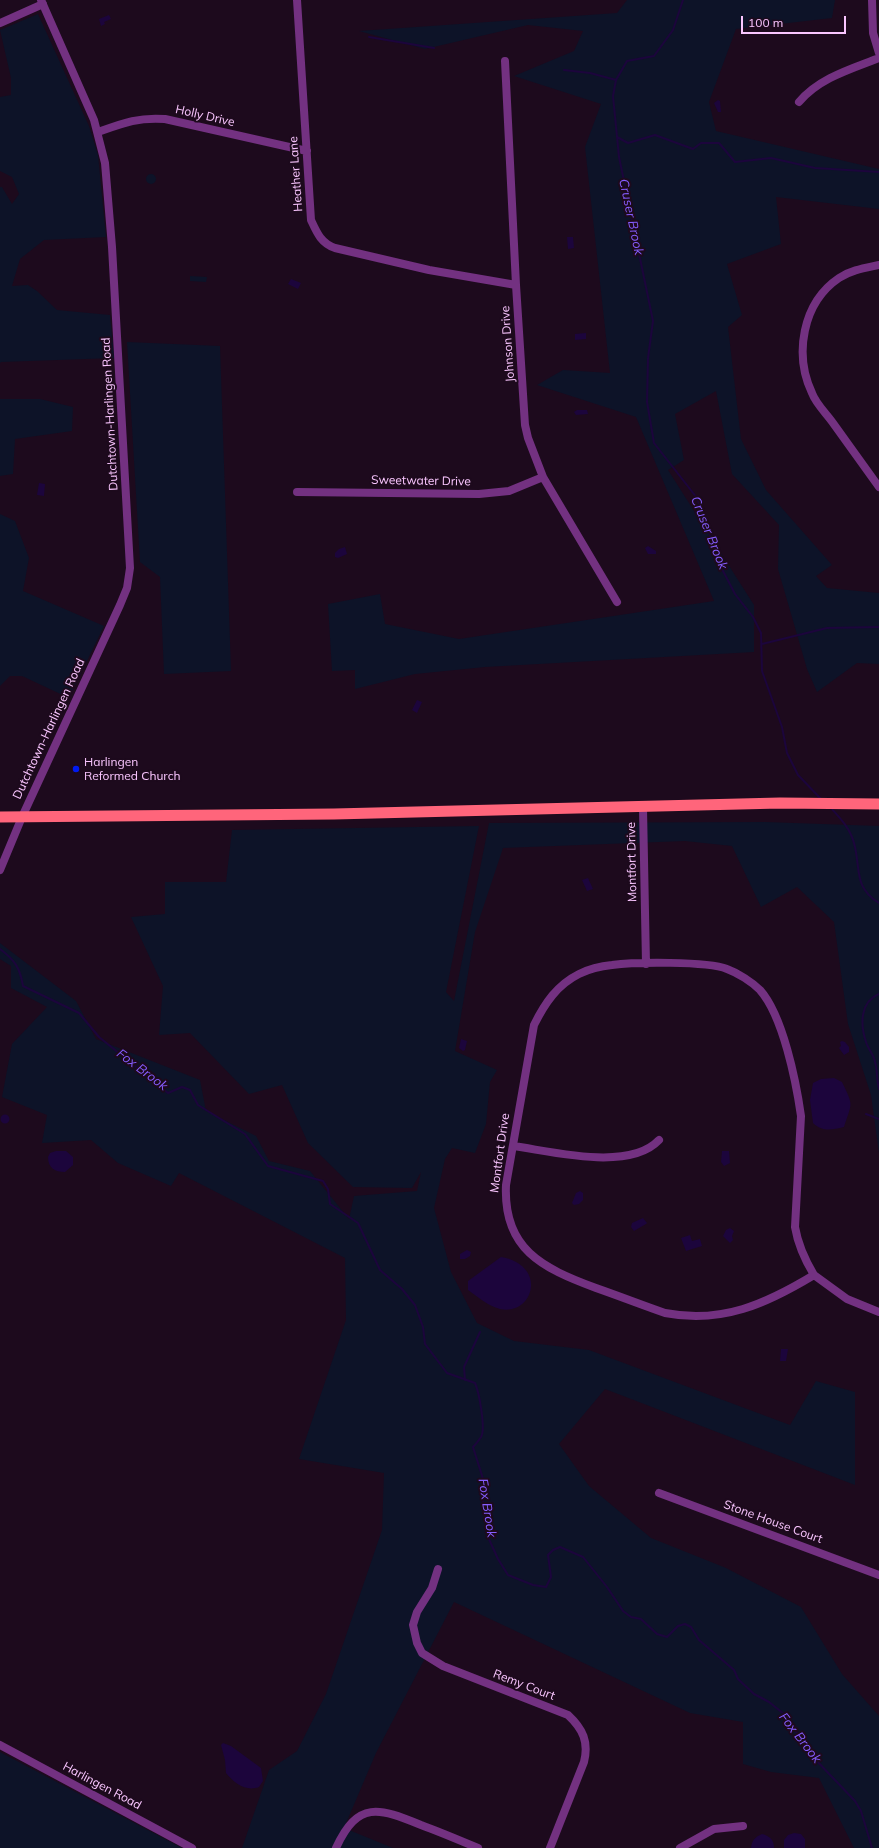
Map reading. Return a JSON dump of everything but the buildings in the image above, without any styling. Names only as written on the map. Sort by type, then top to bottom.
[{"type":"highway","points":[[0,817],[342,814],[808,803],[879,804]]},
{"type":"street","name":"Heather Lane","points":[[297,0],[311,220],[318,237],[326,245],[429,270],[516,285]]},
{"type":"street","points":[[872,0],[873,33],[879,53]]},
{"type":"street","points":[[0,23],[42,2]]},
{"type":"street","name":"Dutchtown-Harlingen Road","points":[[22,816],[120,605],[127,588],[130,568],[112,241],[106,169],[98,132],[42,2]]},
{"type":"street","points":[[799,102],[812,88],[824,81],[879,58]]},
{"type":"street","name":"Johnson Drive","points":[[505,61],[516,285],[525,426],[543,477],[617,602]]},
{"type":"street","name":"Holly Drive","points":[[98,132],[128,120],[151,118],[165,119],[307,151]]},
{"type":"street","points":[[879,265],[856,270],[840,277],[829,285],[807,318],[802,345],[805,375],[812,394],[879,487]]},
{"type":"street","name":"Sweetwater Drive","points":[[297,492],[479,494],[509,491],[543,477]]},
{"type":"street","name":"Montfort Drive","points":[[643,808],[646,964]]},
{"type":"street","points":[[0,870],[22,816]]},
{"type":"street","name":"Montfort Drive","points":[[814,1275],[748,1309],[722,1316],[692,1317],[665,1313],[564,1276],[547,1268],[528,1254],[521,1245],[511,1226],[505,1198],[534,1025],[544,1003],[562,985],[588,970],[612,965],[709,965],[726,968],[736,973],[759,990],[770,1004],[782,1034],[801,1116],[795,1227],[797,1240],[805,1260],[814,1275],[847,1299],[879,1312]]},
{"type":"street","points":[[513,1146],[588,1158],[605,1158],[624,1156],[640,1151],[659,1140]]},
{"type":"street","name":"Stone House Court","points":[[659,1493],[879,1575]]},
{"type":"street","name":"Remy Court","points":[[438,1569],[432,1588],[417,1612],[413,1625],[417,1643],[422,1653],[443,1666],[568,1715],[578,1723],[584,1734],[586,1753],[584,1762],[550,1848]]},
{"type":"street","name":"Harlingen Road","points":[[0,1745],[192,1848]]},
{"type":"street","points":[[336,1848],[346,1828],[351,1823],[365,1814],[380,1811],[396,1814],[478,1848]]},
{"type":"street","points":[[680,1848],[714,1829],[743,1826]]},
{"type":"shaded area","points":[[627,0],[835,0],[832,18],[736,29],[709,102],[716,131],[879,169],[879,209],[776,197],[781,244],[727,264],[742,315],[728,327],[741,439],[766,490],[832,565],[816,576],[827,588],[879,593],[879,664],[857,663],[817,692],[807,669],[778,569],[779,525],[732,474],[716,391],[675,414],[684,460],[668,470],[754,605],[754,652],[485,667],[415,674],[355,689],[355,670],[332,671],[328,604],[380,594],[385,624],[459,639],[714,601],[636,417],[537,385],[563,370],[610,373],[585,147],[601,104],[514,76],[574,51],[583,31],[528,25],[425,49],[359,31],[617,13]]},
{"type":"shaded area","points":[[38,14],[89,126],[98,155],[106,237],[44,240],[20,259],[12,286],[28,285],[37,291],[57,310],[110,315],[114,358],[0,363],[0,187],[2,187],[12,204],[19,194],[12,177],[0,171],[0,97],[11,95],[11,78],[0,30]]},
{"type":"shaded area","points":[[109,15],[111,19],[104,22],[105,24],[101,26],[99,19]]},
{"type":"shaded area","points":[[718,100],[720,101],[721,112],[718,112],[714,103]]},
{"type":"shaded area","points":[[149,174],[153,174],[156,179],[153,184],[149,184],[146,181],[146,177]]},
{"type":"shaded area","points":[[567,237],[573,237],[574,248],[568,249]]},
{"type":"shaded area","points":[[190,276],[207,277],[206,282],[190,281]]},
{"type":"shaded area","points":[[291,279],[301,283],[298,289],[288,284]]},
{"type":"shaded area","points":[[586,333],[586,339],[575,340],[575,334]]},
{"type":"shaded area","points":[[127,342],[220,346],[231,671],[164,674],[160,577],[140,562]]},
{"type":"shaded area","points":[[0,399],[40,399],[73,407],[72,431],[15,439],[13,474],[0,476]]},
{"type":"shaded area","points":[[577,410],[587,410],[588,414],[576,415],[574,412]]},
{"type":"shaded area","points":[[39,483],[45,484],[44,496],[37,495]]},
{"type":"shaded area","points":[[0,514],[15,521],[29,558],[23,591],[104,626],[69,698],[22,676],[10,676],[0,686]]},
{"type":"shaded area","points":[[648,546],[656,551],[656,554],[648,554],[645,548]]},
{"type":"shaded area","points":[[345,547],[347,554],[338,558],[335,557],[335,553],[339,549]]},
{"type":"shaded area","points":[[417,700],[422,702],[417,713],[412,710]]},
{"type":"shaded area","points":[[765,822],[879,826],[879,1153],[871,1095],[848,1024],[834,922],[797,887],[761,907],[732,846],[685,841],[503,848],[475,932],[455,1051],[497,1070],[490,1082],[486,1124],[475,1153],[452,1148],[445,1159],[434,1208],[451,1272],[477,1323],[514,1341],[589,1350],[790,1425],[816,1381],[855,1392],[855,1485],[605,1389],[559,1444],[589,1486],[651,1538],[726,1568],[801,1607],[842,1674],[879,1716],[879,1848],[854,1848],[819,1778],[771,1772],[743,1764],[743,1722],[690,1713],[454,1602],[376,1753],[344,1828],[393,1848],[242,1848],[269,1770],[297,1751],[326,1694],[382,1530],[384,1473],[299,1459],[346,1320],[345,1258],[179,1173],[171,1186],[118,1163],[91,1140],[42,1143],[47,1115],[2,1097],[12,1044],[47,1007],[11,988],[11,966],[0,959],[0,943],[76,1001],[96,1039],[200,1080],[206,1111],[256,1136],[269,1161],[310,1171],[349,1219],[354,1196],[417,1191],[421,1172],[412,1188],[353,1187],[308,1143],[282,1085],[249,1094],[190,1033],[159,1035],[163,986],[131,917],[165,914],[165,882],[226,882],[232,830],[479,826],[446,992],[454,1001],[489,823]]},
{"type":"shaded area","points":[[588,878],[593,889],[587,891],[582,880]]},
{"type":"shaded area","points":[[461,1039],[467,1041],[465,1050],[463,1051],[459,1048]]},
{"type":"shaded area","points":[[842,1041],[849,1047],[849,1052],[844,1055],[839,1048],[841,1046],[840,1042]]},
{"type":"shaded area","points":[[834,1078],[842,1082],[850,1101],[850,1108],[844,1127],[824,1129],[813,1123],[810,1100],[813,1083],[821,1079]]},
{"type":"shaded area","points":[[3,1115],[7,1115],[9,1119],[7,1123],[3,1123],[1,1121],[1,1117]]},
{"type":"shaded area","points":[[56,1151],[66,1151],[73,1157],[73,1165],[65,1172],[53,1169],[49,1164],[48,1157],[50,1153]]},
{"type":"shaded area","points":[[722,1151],[729,1151],[730,1163],[724,1166],[721,1162]]},
{"type":"shaded area","points":[[580,1191],[583,1193],[583,1200],[579,1204],[574,1205],[572,1203],[576,1193]]},
{"type":"shaded area","points":[[643,1218],[647,1223],[634,1231],[631,1227],[632,1223]]},
{"type":"shaded area","points":[[730,1228],[734,1231],[732,1236],[733,1240],[730,1243],[723,1236],[726,1230]]},
{"type":"shaded area","points":[[690,1235],[692,1241],[700,1239],[702,1246],[686,1251],[681,1238]]},
{"type":"shaded area","points":[[467,1250],[471,1252],[470,1256],[465,1259],[460,1259],[460,1254]]},
{"type":"shaded area","points":[[501,1257],[516,1262],[525,1269],[530,1279],[531,1289],[528,1298],[521,1305],[512,1309],[500,1309],[491,1306],[468,1290],[468,1281]]},
{"type":"shaded area","points":[[781,1349],[788,1349],[786,1361],[780,1361]]},
{"type":"shaded area","points":[[223,1743],[231,1746],[261,1768],[263,1781],[259,1787],[249,1788],[241,1786],[226,1773],[225,1760],[221,1745]]},
{"type":"shaded area","points":[[0,1752],[182,1848],[0,1848]]},
{"type":"shaded area","points":[[794,1833],[801,1834],[805,1839],[805,1848],[784,1848],[784,1840],[788,1835]]},
{"type":"shaded area","points":[[762,1834],[771,1839],[774,1848],[751,1848],[754,1839]]},
{"type":"waterway","name":"Cruser Brook","points":[[683,0],[673,30],[654,56],[627,61],[616,80],[613,96],[619,157],[653,321],[648,358],[647,402],[654,443],[697,498],[721,567],[735,594],[753,617],[761,633],[762,671],[782,727],[787,753],[798,775],[821,799]]},
{"type":"waterway","points":[[369,37],[434,48]]},
{"type":"waterway","points":[[564,70],[590,73],[616,80]]},
{"type":"waterway","points":[[617,137],[628,143],[655,135],[693,149],[701,143],[719,143],[735,162],[771,158],[815,168],[879,172]]},
{"type":"waterway","points":[[762,644],[827,628],[879,627]]},
{"type":"waterway","name":"Cruser Brook","points":[[830,807],[850,833],[856,852],[859,876],[865,890],[879,903]]},
{"type":"waterway","name":"Fox Brook","points":[[0,949],[10,957],[16,965],[23,986],[79,1013],[99,1037],[168,1093],[182,1087],[190,1090],[198,1105],[245,1134],[268,1166],[323,1181],[328,1189],[330,1204],[358,1223],[380,1270],[402,1289],[415,1305],[423,1327],[425,1344],[447,1373],[475,1383],[480,1402],[483,1426],[481,1437],[473,1447],[484,1482],[483,1502],[488,1537],[498,1559],[508,1575],[533,1585],[546,1587],[551,1577],[548,1555],[553,1550],[560,1547],[583,1557],[607,1587],[623,1611],[631,1617],[641,1619],[657,1634],[667,1637],[678,1626],[685,1624],[691,1627],[699,1640],[734,1670],[738,1679],[754,1694],[769,1702],[784,1714],[813,1757],[855,1801],[861,1811],[872,1848]]},
{"type":"waterway","name":"Cruser Brook","points":[[879,994],[868,1002],[862,1021],[866,1042],[876,1065],[879,1089]]},
{"type":"waterway","points":[[866,1114],[879,1119]]},
{"type":"waterway","points":[[465,1380],[464,1367],[480,1332]]},
{"type":"place","name":"Harlingen Reformed Church","points":[[76,769]]}]
